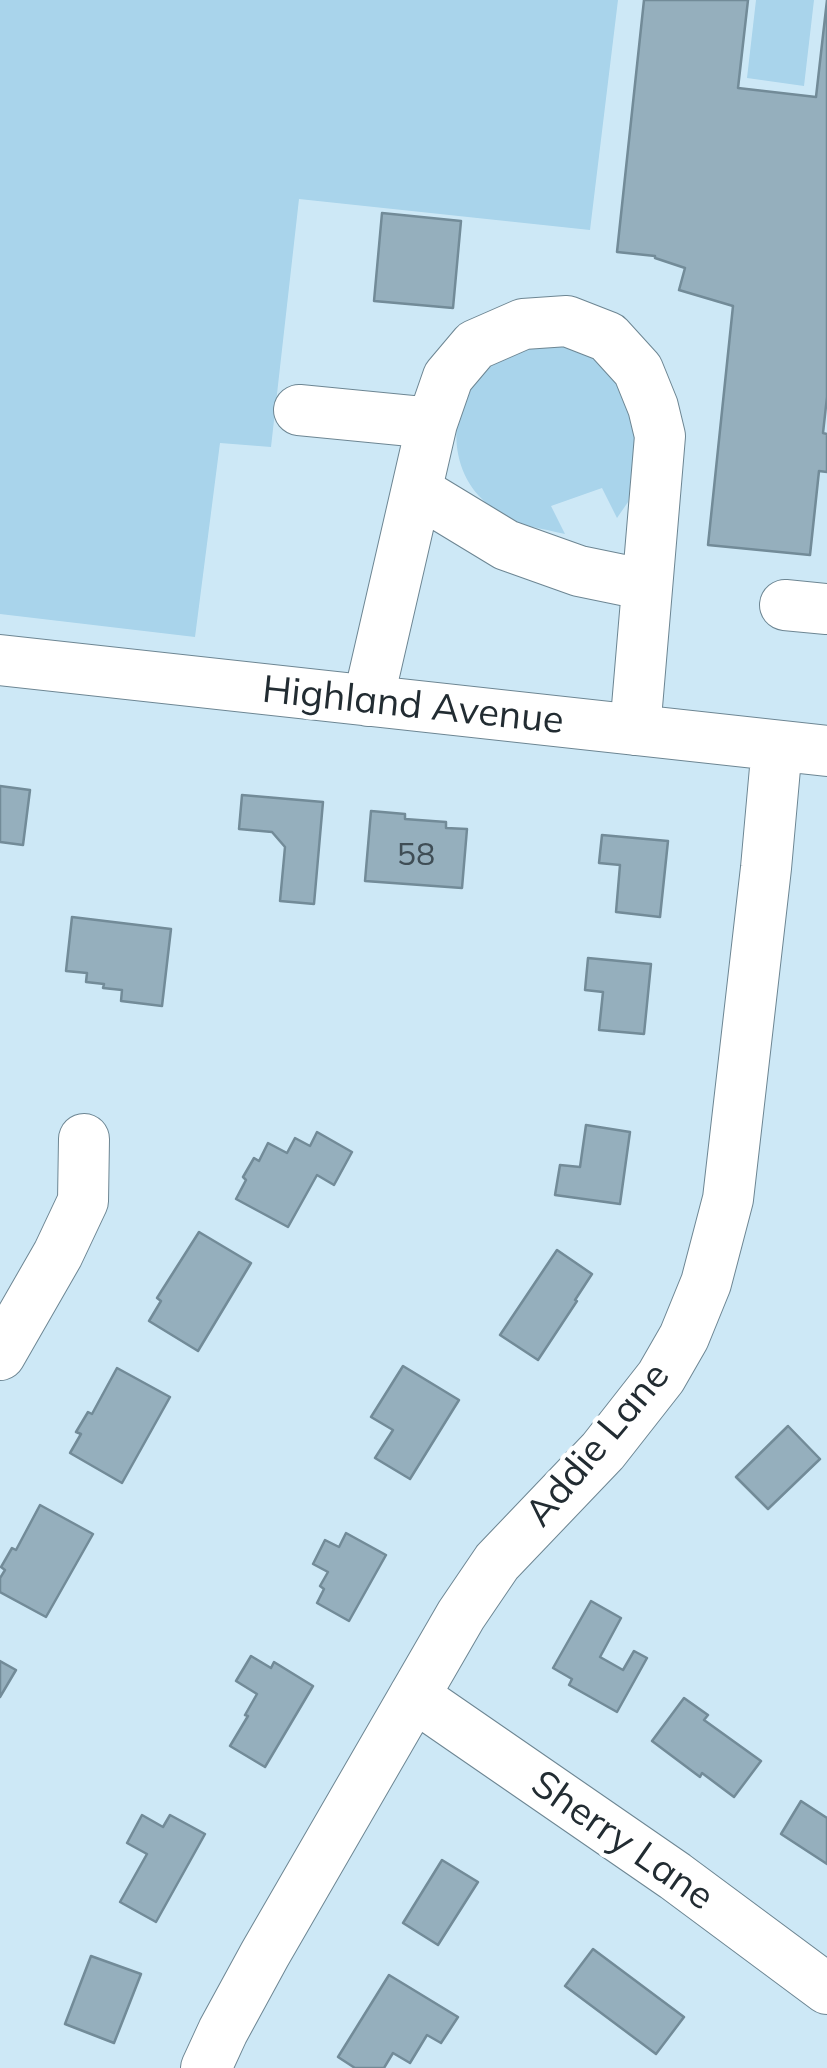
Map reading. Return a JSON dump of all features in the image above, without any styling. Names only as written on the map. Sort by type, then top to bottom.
[{"type":"street","points":[[368,701],[432,424],[448,377],[475,345],[523,324],[567,321],[608,337],[638,370],[660,436],[635,730]]},
{"type":"street","points":[[299,410],[432,424]]},
{"type":"street","points":[[417,491],[506,545],[579,570],[647,584]]},
{"type":"street","name":"Highland Avenue","points":[[0,660],[827,751]]},
{"type":"street","name":"Addie Lane","points":[[206,2068],[265,1954],[461,1615],[497,1562],[603,1451],[660,1377],[684,1337],[706,1283],[728,1199],[776,746]]},
{"type":"street","points":[[0,1355],[83,1202],[84,1139]]},
{"type":"street","name":"Sherry Lane","points":[[414,1696],[675,1876],[827,1989]]},
{"type":"shaded area","points":[[0,0],[618,0],[590,230],[299,199],[271,447],[220,443],[195,637],[0,614]]},
{"type":"shaded area","points":[[756,0],[814,0],[804,86],[747,78]]},
{"type":"shaded area","points":[[564,346],[594,359],[621,383],[639,412],[636,466],[628,502],[617,518],[602,488],[551,506],[565,534],[496,513],[469,483],[457,446],[461,406],[481,372],[513,352]]},
{"type":"building","points":[[644,0],[748,0],[738,88],[816,97],[827,0],[827,397],[823,433],[827,434],[827,472],[819,471],[810,555],[708,545],[733,306],[679,290],[685,268],[655,256],[617,252]]},
{"type":"building","points":[[382,213],[461,221],[453,308],[374,301]]},
{"type":"building","points":[[0,786],[30,790],[23,845],[0,842]]},
{"type":"building","points":[[242,795],[323,802],[314,904],[280,901],[285,847],[272,832],[239,829]]},
{"type":"building","points":[[371,811],[405,814],[405,819],[446,822],[446,828],[467,829],[462,888],[365,881]]},
{"type":"building","points":[[602,835],[668,841],[660,917],[616,912],[620,865],[599,863]]},
{"type":"building","points":[[72,917],[171,929],[162,1006],[121,1001],[122,990],[86,982],[87,973],[66,971]]},
{"type":"building","points":[[588,958],[651,964],[644,1034],[599,1030],[603,992],[585,990]]},
{"type":"building","points":[[586,1125],[630,1132],[620,1204],[555,1195],[560,1165],[580,1167]]},
{"type":"building","points":[[317,1132],[352,1152],[334,1185],[317,1175],[288,1227],[236,1199],[246,1180],[243,1177],[254,1158],[259,1161],[268,1143],[287,1153],[295,1138],[310,1146]]},
{"type":"building","points":[[199,1232],[251,1263],[198,1351],[149,1321],[161,1301],[157,1298]]},
{"type":"building","points":[[557,1250],[592,1274],[538,1360],[500,1335]]},
{"type":"building","points":[[403,1366],[459,1400],[410,1479],[375,1458],[393,1430],[371,1417]]},
{"type":"building","points":[[117,1368],[170,1397],[122,1483],[70,1453],[81,1434],[76,1432],[88,1412],[92,1414]]},
{"type":"building","points":[[788,1426],[820,1459],[768,1509],[736,1477]]},
{"type":"building","points":[[40,1505],[93,1534],[46,1617],[0,1592],[0,1578],[5,1570],[1,1567],[12,1548],[16,1550]]},
{"type":"building","points":[[346,1533],[386,1555],[349,1621],[317,1603],[328,1572],[313,1564],[325,1540],[339,1547]]},
{"type":"building","points":[[591,1601],[621,1618],[600,1657],[623,1670],[634,1651],[647,1658],[617,1712],[569,1685],[572,1679],[553,1668]]},
{"type":"building","points":[[251,1656],[271,1668],[274,1662],[313,1686],[265,1767],[230,1746],[257,1694],[236,1681]]},
{"type":"building","points":[[0,1661],[16,1670],[0,1697]]},
{"type":"building","points":[[684,1698],[708,1715],[704,1720],[761,1761],[734,1797],[652,1741]]},
{"type":"building","points":[[801,1801],[827,1818],[827,1864],[781,1834]]},
{"type":"building","points":[[142,1815],[163,1827],[170,1815],[205,1834],[156,1922],[120,1902],[147,1854],[127,1843]]},
{"type":"building","points":[[442,1860],[478,1882],[438,1945],[403,1923]]},
{"type":"building","points":[[593,1949],[684,2017],[656,2054],[565,1986]]},
{"type":"building","points":[[91,1956],[141,1974],[114,2043],[65,2024]]},
{"type":"building","points":[[389,1975],[458,2017],[441,2043],[427,2035],[410,2063],[393,2053],[384,2068],[355,2068],[338,2057]]}]
